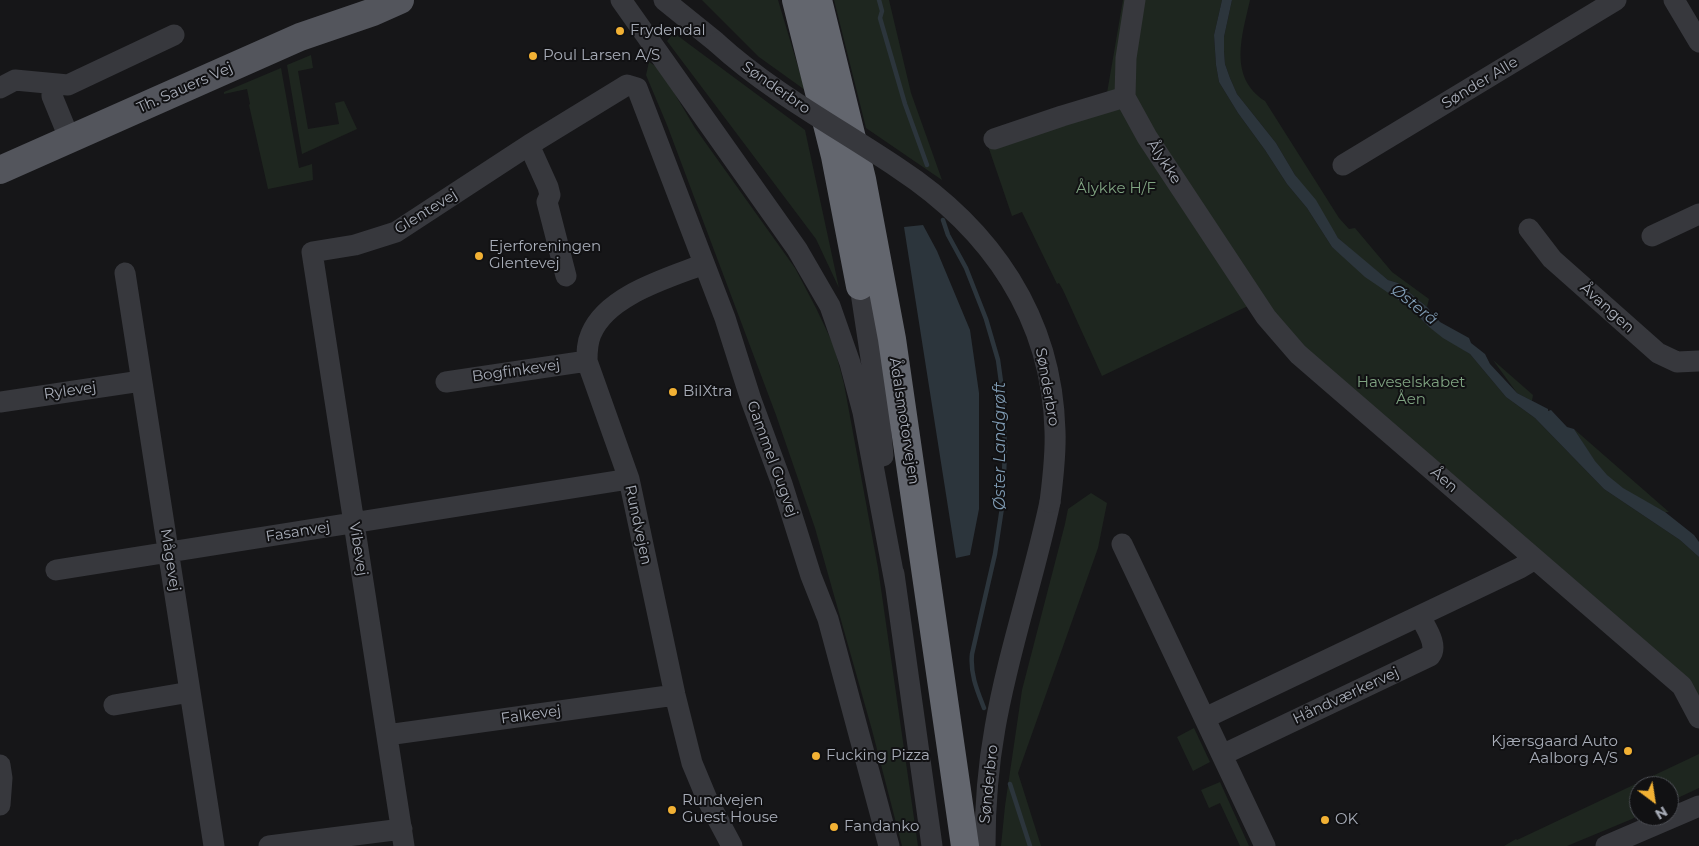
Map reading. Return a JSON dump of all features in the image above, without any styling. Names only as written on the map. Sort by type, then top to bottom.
[{"type":"highway","points":[[796,0],[835,156],[860,286]]},
{"type":"highway","name":"Ådalsmotorvejen","points":[[818,0],[862,180],[892,339],[965,846]]},
{"type":"main road","name":"Th. Sauers Vej","points":[[300,37],[358,0]]},
{"type":"main road","name":"Th. Sauers Vej","points":[[0,170],[300,37],[373,12],[400,0]]},
{"type":"street","points":[[621,0],[797,249],[830,306],[850,363],[863,412],[896,588]]},
{"type":"street","points":[[664,0],[716,43]]},
{"type":"street","name":"Sønderbro","points":[[671,0],[716,43],[794,102],[899,168],[954,211],[986,245],[1014,287],[1040,342],[1053,404],[1055,464],[1050,502],[1039,554],[1014,644],[995,729],[988,782],[985,846]]},
{"type":"street","points":[[994,139],[1125,97],[1126,58],[1135,0]]},
{"type":"street","name":"Sønder Alle","points":[[1343,165],[1616,0]]},
{"type":"street","points":[[1674,0],[1699,42]]},
{"type":"street","points":[[0,88],[15,80],[68,86],[174,35]]},
{"type":"street","points":[[52,84],[52,96],[70,140]]},
{"type":"street","name":"Glentevej","points":[[312,252],[355,246],[396,232],[529,145],[627,85]]},
{"type":"street","name":"Gammel Gugvej","points":[[627,85],[637,88],[725,318],[751,400],[828,619],[889,846]]},
{"type":"street","name":"Ålykke","points":[[1125,97],[1147,137],[1206,226]]},
{"type":"street","points":[[529,145],[548,187],[550,195],[547,202],[566,276]]},
{"type":"street","points":[[1652,236],[1699,214]]},
{"type":"street","name":"Åen","points":[[1206,226],[1266,317],[1298,354],[1682,686],[1699,718]]},
{"type":"street","name":"Åvangen","points":[[1529,229],[1552,259],[1658,353],[1677,362],[1699,360]]},
{"type":"street","name":"Vibevej","points":[[312,252],[403,837]]},
{"type":"street","name":"Rundvejen","points":[[704,264],[646,287],[609,309],[598,320],[591,334],[587,346],[587,361],[629,480],[675,696],[692,763],[732,846]]},
{"type":"street","name":"Mågevej","points":[[125,274],[214,846]]},
{"type":"street","points":[[860,286],[879,411],[896,588],[932,846]]},
{"type":"street","name":"Bogfinkevej","points":[[446,382],[587,361]]},
{"type":"street","name":"Rylevej","points":[[0,402],[141,381]]},
{"type":"street","name":"Fasanvej","points":[[56,570],[629,480]]},
{"type":"street","points":[[1122,544],[1265,846]]},
{"type":"street","points":[[1205,718],[1520,568],[1535,559]]},
{"type":"street","name":"Håndværkervej","points":[[1222,755],[1430,656],[1434,651],[1434,646],[1420,616]]},
{"type":"street","points":[[114,705],[190,692]]},
{"type":"street","name":"Falkevej","points":[[387,735],[675,696]]},
{"type":"street","points":[[0,765],[2,785],[0,805]]},
{"type":"street","points":[[1606,846],[1699,806]]},
{"type":"street","points":[[269,846],[403,837]]},
{"type":"green space","points":[[702,0],[778,0],[805,90],[759,57]]},
{"type":"green space","points":[[834,0],[889,0],[911,93],[942,180],[866,128]]},
{"type":"green space","points":[[1123,0],[1222,0],[1214,35],[1219,82],[1238,113],[1287,184],[1307,208],[1332,247],[1409,307],[1429,327],[1470,354],[1506,397],[1535,418],[1604,489],[1680,540],[1699,557],[1699,710],[1248,306],[1102,376],[1063,290],[1059,283],[1057,284],[1022,212],[1012,216],[984,134],[1107,93]]},
{"type":"green space","points":[[1232,0],[1250,0],[1241,41],[1242,68],[1246,80],[1253,91],[1265,101],[1339,218],[1349,229],[1355,228],[1392,272],[1429,299],[1427,307],[1398,283],[1388,280],[1338,238],[1295,175],[1276,143],[1237,94],[1225,64],[1224,51],[1224,37]]},
{"type":"green space","points":[[674,33],[805,130],[839,288],[816,239],[667,41]]},
{"type":"green space","points":[[311,55],[313,68],[298,71],[308,129],[339,124],[335,103],[344,101],[357,129],[302,154],[287,65]]},
{"type":"green space","points":[[649,62],[660,69],[695,128],[795,268],[834,346],[844,384],[878,568],[918,846],[902,846],[872,730],[815,528],[776,415],[667,125],[646,75]]},
{"type":"green space","points":[[281,68],[299,168],[312,164],[313,180],[268,189],[247,89],[224,94],[224,92]]},
{"type":"green space","points":[[1493,360],[1533,395],[1532,401],[1517,393]]},
{"type":"green space","points":[[1574,429],[1669,512],[1665,512],[1634,495],[1611,480],[1596,464]]},
{"type":"green space","points":[[1091,493],[1107,503],[1098,548],[1018,773],[1041,846],[1001,846],[1022,690],[1068,509]]},
{"type":"green space","points":[[1194,728],[1210,762],[1193,771],[1177,737]]},
{"type":"green space","points":[[1699,754],[1699,788],[1679,797],[1679,776],[1652,776]]},
{"type":"green space","points":[[1220,782],[1249,846],[1240,846],[1220,803],[1209,808],[1201,790]]},
{"type":"green space","points":[[1629,787],[1629,820],[1567,846],[1504,846]]},
{"type":"water","name":"Østerå","points":[[1222,0],[1232,0],[1224,37],[1224,51],[1225,64],[1237,94],[1276,143],[1295,175],[1316,200],[1338,238],[1388,280],[1398,283],[1427,307],[1440,322],[1469,338],[1471,343],[1485,354],[1490,364],[1517,393],[1548,409],[1548,411],[1551,410],[1567,427],[1574,429],[1595,461],[1607,475],[1623,488],[1665,512],[1694,535],[1699,542],[1699,557],[1680,540],[1604,489],[1535,418],[1506,397],[1470,354],[1443,338],[1409,307],[1365,277],[1332,247],[1307,208],[1287,184],[1238,113],[1219,82],[1214,35]]},
{"type":"water","points":[[923,225],[937,251],[970,330],[979,393],[979,509],[970,555],[956,558],[904,227]]},
{"type":"waterway","name":"Øster Landgrøft","points":[[879,0],[882,11],[880,18],[905,104],[927,165]]},
{"type":"waterway","name":"Øster Landgrøft","points":[[943,220],[948,235],[966,268],[986,319],[998,360],[1002,389],[1005,447],[1003,501],[995,554],[972,654],[973,675],[984,708]]},
{"type":"waterway","name":"Øster Landgrøft","points":[[1010,784],[1030,846]]},
{"type":"place","name":"Frydendal","points":[[620,31]]},
{"type":"place","name":"Poul Larsen A/S","points":[[533,56]]},
{"type":"place","name":"Ejerforeningen Glentevej","points":[[479,256]]},
{"type":"place","name":"BilXtra","points":[[673,392]]},
{"type":"place","name":"Kjærsgaard Auto Aalborg A/S","points":[[1628,751]]},
{"type":"place","name":"Fucking Pizza","points":[[816,756]]},
{"type":"place","name":"Rundvejen Guest House","points":[[672,810]]},
{"type":"place","name":"OK","points":[[1325,820]]},
{"type":"place","name":"Fandanko","points":[[834,827]]},
{"type":"park label","name":"Ålykke H/F","points":[[1116,189]]},
{"type":"park label","name":"Haveselskabet Åen","points":[[1411,392]]}]
